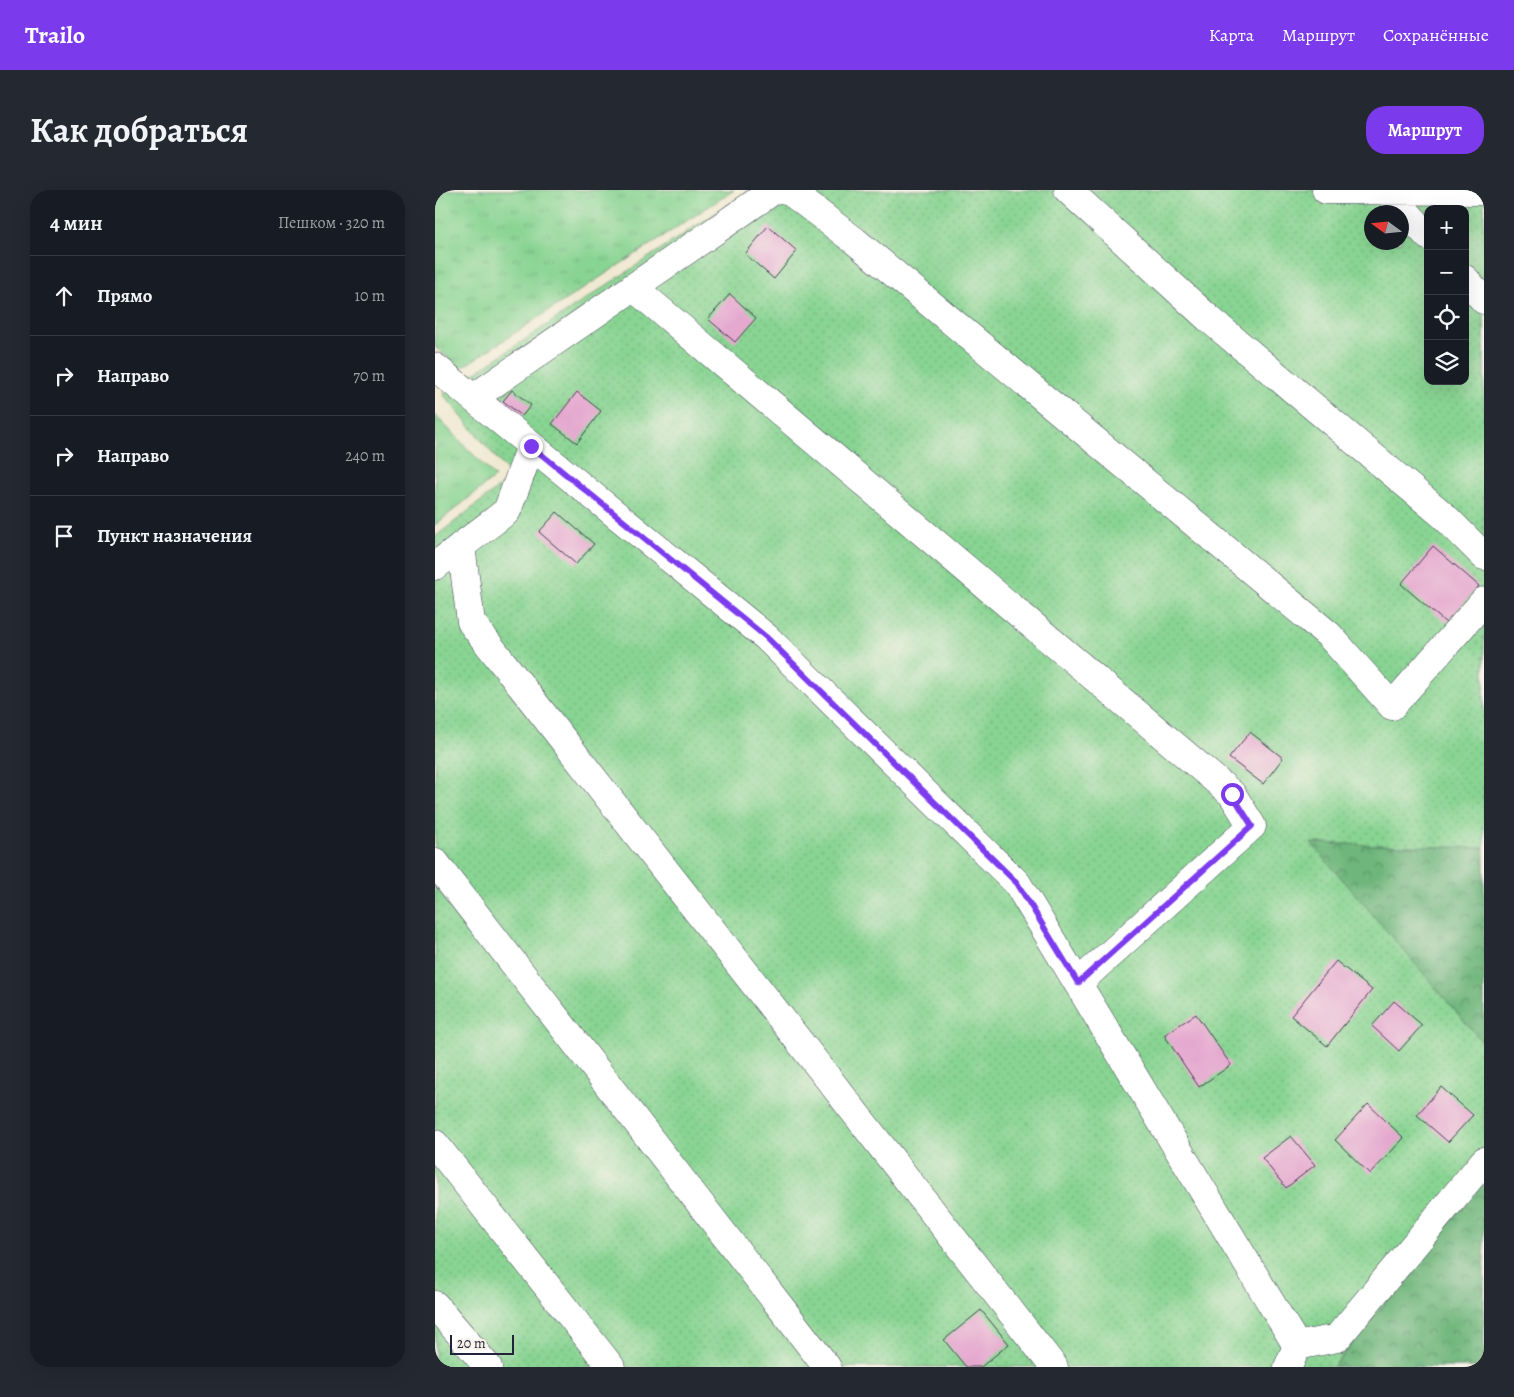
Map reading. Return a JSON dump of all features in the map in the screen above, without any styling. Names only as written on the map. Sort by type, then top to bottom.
[{"type":"street","points":[[473,398],[774,190]]},
{"type":"street","points":[[787,190],[863,248],[1329,635],[1392,706],[1484,601]]},
{"type":"street","points":[[1067,190],[1209,318],[1444,516],[1484,556]]},
{"type":"street","points":[[1326,190],[1484,191]]},
{"type":"street","points":[[1387,190],[1424,232]]},
{"type":"street","points":[[1469,283],[1484,300]]},
{"type":"street","points":[[633,288],[1232,794],[1252,826],[1078,983]]},
{"type":"street","points":[[435,366],[766,637],[1017,883],[1078,983],[1292,1356],[1337,1338],[1484,1161]]},
{"type":"street","points":[[435,566],[507,511],[531,446]]},
{"type":"street","points":[[461,546],[471,622],[1054,1367]]},
{"type":"street","points":[[435,862],[827,1367]]},
{"type":"street","points":[[435,1144],[611,1367]]},
{"type":"street","points":[[435,1305],[488,1367]]},
{"type":"green space","points":[[435,190],[734,190],[461,368],[435,347]]},
{"type":"green space","points":[[750,190],[1484,190],[1484,848],[1311,843],[1484,1044],[1484,1180],[1333,1367],[435,1367],[435,537],[512,477],[443,394]]},
{"type":"green space","points":[[435,415],[495,477],[435,525]]},
{"type":"green space","points":[[1310,843],[1484,848],[1484,1044]]},
{"type":"green space","points":[[1484,1180],[1484,1367],[1333,1367],[1339,1361]]},
{"type":"building","points":[[768,226],[797,251],[774,279],[745,254]]},
{"type":"building","points":[[730,294],[756,318],[735,342],[708,319]]},
{"type":"building","points":[[512,390],[531,405],[522,416],[503,401]]},
{"type":"building","points":[[577,392],[601,411],[577,443],[552,424]]},
{"type":"building","points":[[557,512],[594,544],[576,564],[539,532]]},
{"type":"building","points":[[1433,546],[1479,586],[1446,623],[1401,584]]},
{"type":"building","points":[[1250,732],[1283,758],[1263,784],[1229,758]]},
{"type":"building","points":[[1336,961],[1372,990],[1327,1046],[1291,1016]]},
{"type":"building","points":[[1394,1001],[1422,1025],[1399,1051],[1372,1026]]},
{"type":"building","points":[[1196,1014],[1231,1065],[1199,1087],[1164,1035]]},
{"type":"building","points":[[1441,1087],[1473,1115],[1448,1142],[1417,1115]]},
{"type":"building","points":[[1368,1104],[1404,1138],[1370,1174],[1335,1140]]},
{"type":"building","points":[[1291,1136],[1315,1165],[1286,1188],[1262,1158]]},
{"type":"building","points":[[981,1310],[1009,1344],[981,1367],[966,1367],[944,1340]]},
{"type":"route","points":[[531,446],[766,637],[1017,883],[1078,983],[1252,826],[1232,794]]}]
